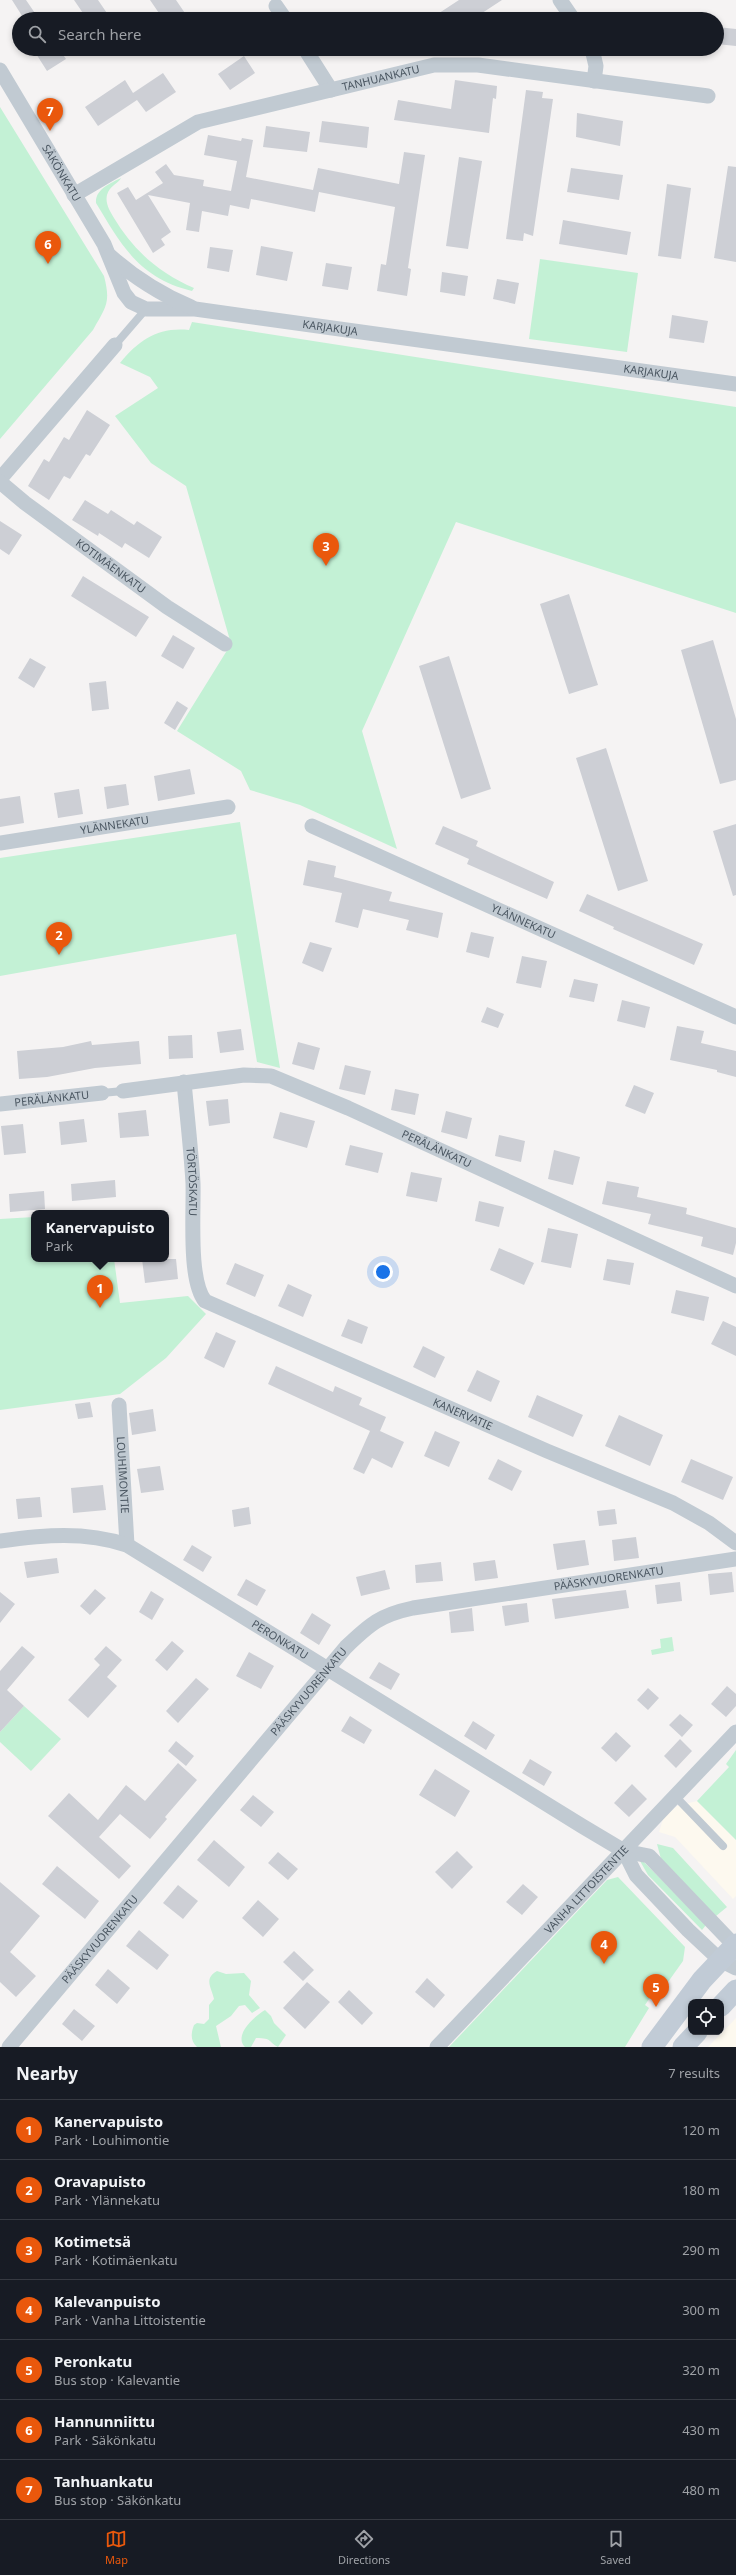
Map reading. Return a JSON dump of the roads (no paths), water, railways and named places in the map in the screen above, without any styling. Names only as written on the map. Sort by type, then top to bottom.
[{"type":"main road","points":[[652,2047],[686,2000],[733,1953]]},
{"type":"main road","points":[[724,2003],[736,1990]]},
{"type":"main road","points":[[683,2047],[694,2035]]},
{"type":"street","points":[[560,0],[568,12]]},
{"type":"street","points":[[276,6],[280,12]]},
{"type":"street","points":[[309,56],[331,90]]},
{"type":"street","points":[[594,56],[596,66],[594,81]]},
{"type":"street","name":"TANHUANKATU","points":[[74,195],[198,122],[420,68],[450,64],[478,65],[708,96]]},
{"type":"street","name":"SÄKÖNKATU","points":[[0,70],[110,255],[117,282],[131,302],[146,309]]},
{"type":"street","name":"SÄKÖNKATU","points":[[110,255],[138,280],[172,299],[195,308]]},
{"type":"street","name":"KARJAKUJA","points":[[146,309],[195,308],[736,384]]},
{"type":"street","points":[[0,479],[115,344]]},
{"type":"street","name":"KOTIMÄENKATU","points":[[0,482],[167,607],[225,644]]},
{"type":"street","name":"YLÄNNEKATU","points":[[0,843],[228,807]]},
{"type":"street","name":"YLÄNNEKATU","points":[[312,826],[736,1017]]},
{"type":"street","name":"PERÄLÄNKATU","points":[[123,1091],[244,1075],[271,1076],[348,1108],[736,1286]]},
{"type":"street","name":"TÖRTÖSKATU","points":[[184,1082],[192,1182],[193,1244],[197,1282]]},
{"type":"street","name":"PERÄLÄNKATU","points":[[0,1104],[102,1094]]},
{"type":"street","name":"KANERVATIE","points":[[197,1282],[200,1295],[205,1301],[235,1316],[672,1503],[709,1523],[736,1543]]},
{"type":"street","name":"LOUHIMONTIE","points":[[119,1405],[127,1545]]},
{"type":"street","name":"PERONKATU","points":[[0,1541],[67,1534],[103,1537],[127,1545],[327,1670],[624,1851],[649,1856],[733,1953]]},
{"type":"street","name":"PÄÄSKYVUORENKATU","points":[[9,2047],[346,1647],[369,1625],[391,1613],[736,1559]]},
{"type":"street","name":"VANHA LITTOISTENTIE","points":[[437,2047],[736,1732]]},
{"type":"street","points":[[624,1851],[636,1875],[688,1930],[733,1953]]},
{"type":"lane","points":[[115,344],[146,309]]},
{"type":"lane","points":[[102,1094],[123,1091]]},
{"type":"lane","points":[[675,1796],[723,1846]]},
{"type":"place","name":"Tanhuankatu","points":[[50,131]]},
{"type":"place","name":"Hannunniittu","points":[[48,264]]},
{"type":"place","name":"Kotimetsä","points":[[326,566]]},
{"type":"place","name":"Oravapuisto","points":[[59,955]]},
{"type":"place","name":"Kanervapuisto","points":[[100,1308]]},
{"type":"place","name":"Kalevanpuisto","points":[[604,1964]]},
{"type":"place","name":"Peronkatu","points":[[656,2007]]}]
